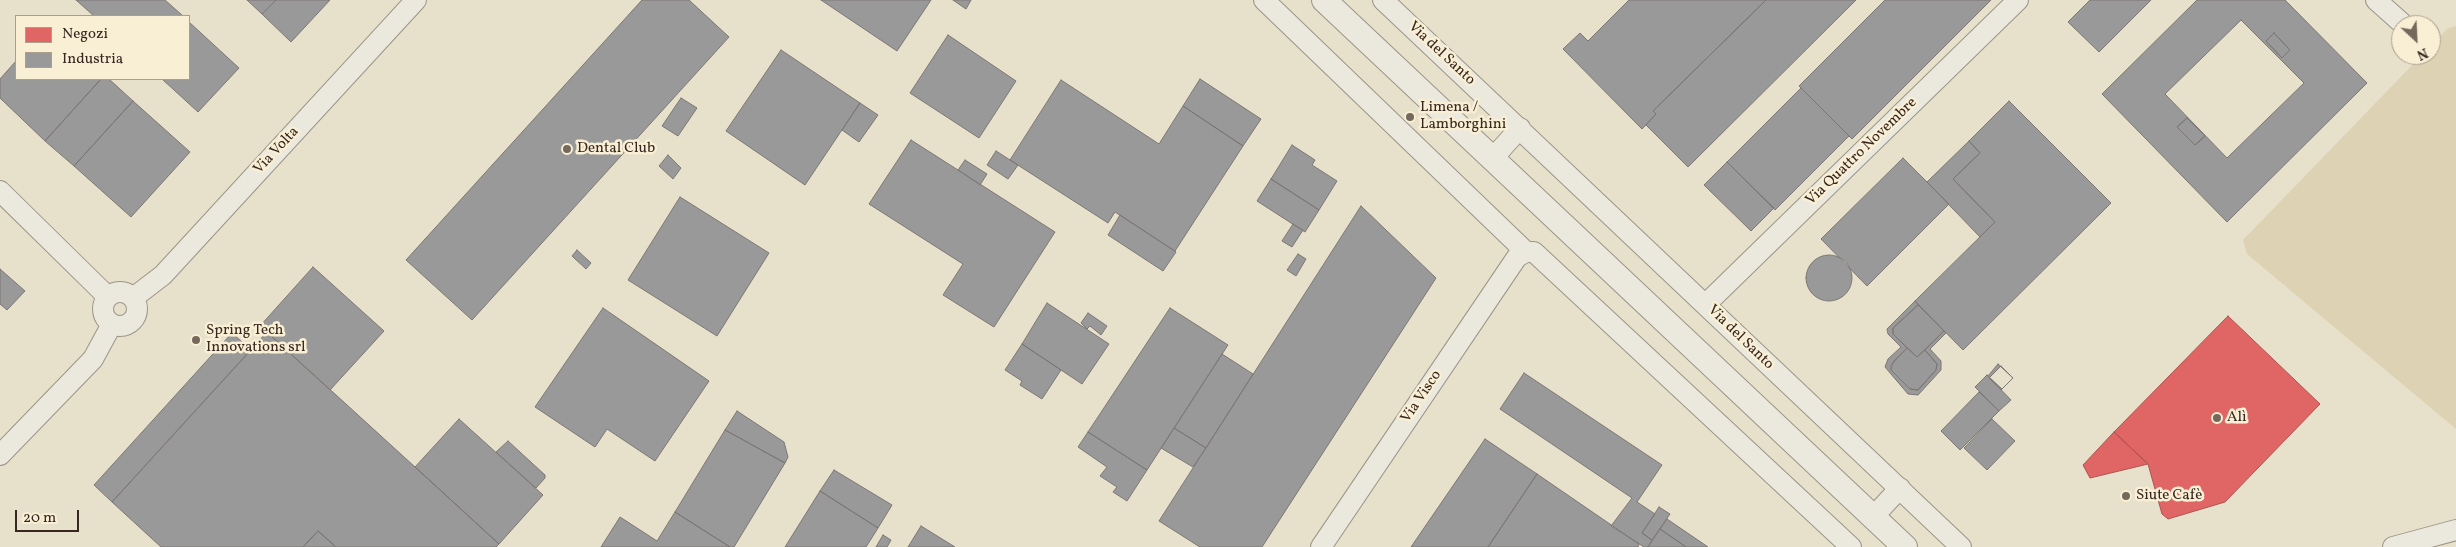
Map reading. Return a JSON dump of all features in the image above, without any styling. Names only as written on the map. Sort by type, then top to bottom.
[{"type":"street","name":"Via Volta","points":[[133,298],[163,275],[416,0]]},
{"type":"street","points":[[1264,0],[1526,252],[1534,252],[1851,547]]},
{"type":"street","points":[[1324,0],[1905,547]]},
{"type":"street","name":"Via del Santo","points":[[1384,0],[1961,547]]},
{"type":"street","name":"Via Quattro Novembre","points":[[1706,304],[2018,0]]},
{"type":"street","points":[[2376,0],[2393,15]]},
{"type":"street","points":[[1493,158],[1520,128]]},
{"type":"street","points":[[0,192],[108,297]]},
{"type":"street","name":"Via Visco","points":[[1321,547],[1517,257],[1526,252]]},
{"type":"street","points":[[121,292],[133,298],[137,311],[131,322],[118,326],[112,324],[103,311],[108,297],[121,292]]},
{"type":"street","points":[[0,455],[93,359],[112,324]]},
{"type":"street","points":[[1874,517],[1900,488]]},
{"type":"street","points":[[2393,547],[2456,530]]},
{"type":"shaded area","points":[[2456,26],[2456,429],[2247,254],[2243,240],[2412,65],[2441,65],[2441,35],[2447,29]]},
{"type":"building: Negozi","name":"Alì","points":[[2228,316],[2320,404],[2225,502],[2168,519],[2162,514],[2148,464],[2114,432]]},
{"type":"building: Negozi","points":[[2114,432],[2148,464],[2090,478],[2083,465]]},
{"type":"building: Industria","points":[[76,0],[165,0],[182,15],[93,15]]},
{"type":"building: Industria","points":[[247,0],[276,0],[262,14]]},
{"type":"building: Industria","points":[[276,0],[330,0],[291,42],[262,14]]},
{"type":"building: Industria","name":"Dental Club","points":[[642,0],[689,0],[729,37],[472,320],[406,260]]},
{"type":"building: Industria","points":[[821,0],[931,0],[897,51]]},
{"type":"building: Industria","points":[[953,0],[971,0],[966,9]]},
{"type":"building: Industria","points":[[1629,0],[1766,0],[1653,111],[1656,114],[1642,129],[1563,49],[1580,33],[1588,41]]},
{"type":"building: Industria","points":[[1766,0],[1856,0],[1688,167],[1646,125],[1656,114],[1653,111]]},
{"type":"building: Industria","points":[[1885,0],[1991,0],[1852,139],[1799,86]]},
{"type":"building: Industria","points":[[2090,0],[2151,0],[2099,52],[2068,22]]},
{"type":"building: Industria","points":[[2197,0],[2285,0],[2367,83],[2227,222],[2102,94]],"holes":[[[2241,20],[2304,83],[2227,158],[2165,94]],[[2274,33],[2290,50],[2282,58],[2266,41]],[[2187,118],[2205,136],[2195,145],[2177,127]]]},
{"type":"building: Industria","points":[[190,23],[239,68],[198,112],[163,80],[190,80]]},
{"type":"building: Industria","points":[[2274,33],[2290,50],[2282,58],[2266,41]]},
{"type":"building: Industria","points":[[948,35],[1016,81],[979,138],[910,93]]},
{"type":"building: Industria","points":[[781,50],[860,103],[805,185],[726,131]]},
{"type":"building: Industria","points":[[15,62],[15,80],[100,80],[45,141],[0,98],[0,79]]},
{"type":"building: Industria","points":[[1200,79],[1261,119],[1243,146],[1183,106]]},
{"type":"building: Industria","points":[[100,80],[110,80],[133,101],[74,166],[45,141]]},
{"type":"building: Industria","points":[[1061,80],[1159,144],[1183,106],[1243,146],[1175,251],[1115,212],[1108,223],[1010,160]]},
{"type":"building: Industria","points":[[1801,88],[1849,136],[1775,210],[1727,162]]},
{"type":"building: Industria","points":[[681,98],[697,108],[678,136],[662,126]]},
{"type":"building: Industria","points":[[133,101],[190,152],[131,217],[74,166]]},
{"type":"building: Industria","points":[[2009,101],[2111,203],[1963,350],[1915,301],[1995,222],[1953,179],[1980,153],[1969,141]]},
{"type":"building: Industria","points":[[860,103],[878,115],[859,142],[842,130]]},
{"type":"building: Industria","points":[[2187,118],[2205,136],[2195,145],[2177,127]]},
{"type":"building: Industria","points":[[911,140],[1055,232],[994,327],[943,295],[963,264],[869,204]]},
{"type":"building: Industria","points":[[1969,141],[1980,153],[1953,179],[1995,222],[1980,237],[1927,182]]},
{"type":"building: Industria","points":[[1292,145],[1315,160],[1312,165],[1337,181],[1319,210],[1271,179]]},
{"type":"building: Industria","points":[[996,151],[1018,165],[1008,179],[987,165]]},
{"type":"building: Industria","points":[[668,155],[681,168],[673,179],[659,166]]},
{"type":"building: Industria","points":[[1903,158],[1949,204],[1867,286],[1821,239]]},
{"type":"building: Industria","points":[[965,160],[987,174],[980,185],[958,170]]},
{"type":"building: Industria","points":[[1727,162],[1774,208],[1751,231],[1704,185]]},
{"type":"building: Industria","points":[[1271,179],[1319,210],[1305,232],[1257,201]]},
{"type":"building: Industria","points":[[680,197],[769,253],[717,336],[628,280]]},
{"type":"building: Industria","points":[[1361,206],[1436,278],[1262,547],[1200,547],[1159,521]]},
{"type":"building: Industria","points":[[1120,215],[1176,252],[1163,271],[1108,235]]},
{"type":"building: Industria","points":[[1293,224],[1303,230],[1292,247],[1282,241]]},
{"type":"building: Industria","points":[[577,250],[591,263],[586,269],[572,256]]},
{"type":"building: Industria","points":[[1298,254],[1306,259],[1296,276],[1287,270]]},
{"type":"building: Industria","points":[[1829,255],[1842,259],[1848,265],[1852,278],[1848,291],[1842,297],[1829,301],[1816,297],[1810,291],[1806,278],[1810,265],[1816,259]]},
{"type":"building: Industria","points":[[313,267],[384,331],[330,390],[260,326]]},
{"type":"building: Industria","points":[[0,269],[25,291],[7,310],[0,304]]},
{"type":"building: Industria","points":[[1915,301],[1918,305],[1893,328],[1893,334],[1907,348],[1891,365],[1891,370],[1910,389],[1918,390],[1936,370],[1937,364],[1925,350],[1944,331],[1946,333],[1930,349],[1941,361],[1941,370],[1918,395],[1908,394],[1885,367],[1888,359],[1901,347],[1888,334],[1887,329]]},
{"type":"building: Industria","points":[[1047,303],[1109,344],[1082,384],[1022,344]]},
{"type":"building: Industria","points":[[1918,305],[1944,331],[1917,357],[1893,334],[1893,328]]},
{"type":"building: Industria","points":[[603,308],[709,381],[655,461],[607,429],[595,447],[535,407]]},
{"type":"building: Industria","points":[[1170,308],[1228,345],[1147,470],[1088,432]]},
{"type":"building: Industria","points":[[1088,313],[1107,326],[1101,335],[1090,326],[1087,329],[1081,323]]},
{"type":"building: Industria","points":[[267,332],[499,544],[496,547],[336,547],[318,531],[303,547],[161,547],[112,502]]},
{"type":"building: Industria","points":[[232,333],[251,350],[112,502],[94,485]]},
{"type":"building: Industria","points":[[1022,344],[1061,370],[1042,399],[1020,385],[1022,381],[1005,370]]},
{"type":"building: Industria","points":[[1907,348],[1917,357],[1925,350],[1937,364],[1936,370],[1918,390],[1910,389],[1891,370],[1893,362]]},
{"type":"building: Industria","points":[[1222,354],[1253,374],[1206,448],[1174,428]]},
{"type":"building: Industria","points":[[1998,364],[2013,378],[2002,389],[1988,376]]},
{"type":"building: Industria","points":[[2001,366],[2013,378],[2001,390],[1989,378]]},
{"type":"building: Industria","points":[[1524,373],[1662,465],[1637,502],[1655,514],[1642,533],[1652,540],[1648,547],[1644,547],[1611,526],[1632,498],[1500,409]]},
{"type":"building: Industria","points":[[1987,375],[2011,400],[1999,411],[1975,387]]},
{"type":"building: Industria","points":[[1979,392],[1999,411],[1960,450],[1941,431]]},
{"type":"building: Industria","points":[[737,411],[784,442],[788,457],[785,463],[725,430]]},
{"type":"building: Industria","points":[[459,419],[543,495],[499,544],[415,467]]},
{"type":"building: Industria","points":[[1992,419],[2015,441],[1987,470],[1964,448]]},
{"type":"building: Industria","points":[[1174,428],[1206,448],[1193,467],[1161,448]]},
{"type":"building: Industria","points":[[725,430],[785,463],[734,547],[730,547],[675,512]]},
{"type":"building: Industria","points":[[1088,432],[1147,470],[1127,501],[1113,492],[1117,487],[1100,476],[1107,467],[1078,447]]},
{"type":"building: Industria","points":[[1485,439],[1537,474],[1488,547],[1411,547]]},
{"type":"building: Industria","points":[[508,441],[545,475],[545,478],[536,488],[496,452]]},
{"type":"building: Industria","points":[[834,470],[892,505],[878,528],[820,491]]},
{"type":"building: Industria","points":[[1537,474],[1639,544],[1638,547],[1488,547]]},
{"type":"building: Industria","points":[[820,491],[878,528],[866,547],[785,547]]},
{"type":"building: Industria","points":[[1659,507],[1670,514],[1652,540],[1642,533]]},
{"type":"building: Industria","points":[[675,512],[730,547],[601,547],[620,517],[657,541]]},
{"type":"building: Industria","points":[[1667,519],[1708,547],[1686,547],[1660,529]]},
{"type":"building: Industria","points":[[921,526],[955,547],[908,547]]},
{"type":"building: Industria","points":[[1660,529],[1686,547],[1648,547]]},
{"type":"building: Industria","points":[[318,531],[336,547],[303,547]]},
{"type":"building: Industria","points":[[883,535],[891,540],[887,547],[876,547]]},
{"type":"place","name":"Limena / Lamborghini","points":[[1410,117]]},
{"type":"place","name":"Dental Club","points":[[567,149]]},
{"type":"place","name":"Spring Tech Innovations srl","points":[[196,340]]},
{"type":"place","name":"Alì","points":[[2217,418]]},
{"type":"place","name":"Siute Cafè","points":[[2126,496]]}]
